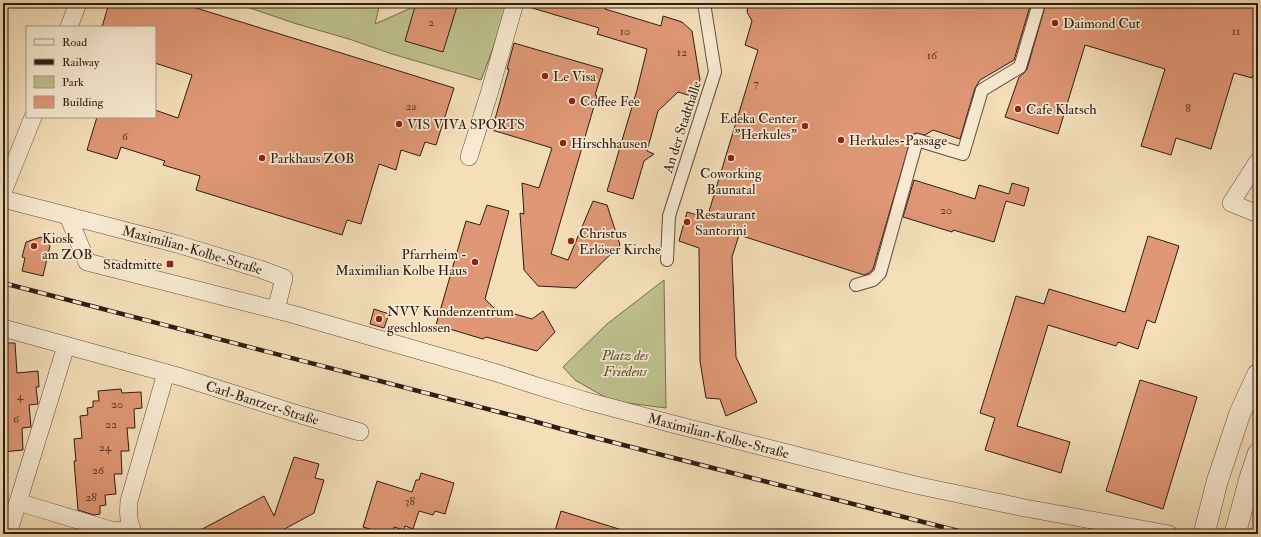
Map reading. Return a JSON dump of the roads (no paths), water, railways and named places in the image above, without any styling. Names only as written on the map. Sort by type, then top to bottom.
[{"type":"street","points":[[69,26],[78,3]]},
{"type":"street","points":[[469,157],[515,3]]},
{"type":"street","name":"An der Stadthalle","points":[[667,260],[669,216],[715,72],[704,3]]},
{"type":"street","points":[[856,285],[873,280],[880,272],[917,140],[963,154],[982,90],[1020,67],[1039,3]]},
{"type":"street","points":[[3,192],[33,118]]},
{"type":"street","points":[[1258,161],[1231,203],[1258,214]]},
{"type":"street","name":"Maximilian-Kolbe-Straße","points":[[3,199],[177,244],[260,269],[284,278],[276,310]]},
{"type":"street","name":"Maximilian-Kolbe-Straße","points":[[68,216],[87,262],[347,329],[590,402],[858,471],[920,486],[1025,508],[1168,534]]},
{"type":"street","name":"Carl-Bantzer-Straße","points":[[3,328],[166,373],[360,432]]},
{"type":"street","points":[[8,534],[66,346]]},
{"type":"street","points":[[18,502],[114,531],[132,531],[128,515],[129,501],[166,373]]},
{"type":"street","points":[[1204,534],[1217,482],[1238,420],[1258,374]]},
{"type":"street","points":[[1234,534],[1258,454]]},
{"type":"railway","points":[[3,283],[970,534]]},
{"type":"place","name":"Daimond Cut","points":[[1055,23]]},
{"type":"place","name":"Le Visa","points":[[545,76]]},
{"type":"place","name":"Coffee Fee","points":[[572,101]]},
{"type":"place","name":"Cafe Klatsch","points":[[1018,109]]},
{"type":"place","name":"VIS VIVA SPORTS","points":[[399,124]]},
{"type":"place","name":"Edeka Center \"Herkules\"","points":[[805,126]]},
{"type":"place","name":"Herkules-Passage","points":[[841,140]]},
{"type":"place","name":"Hirschhausen","points":[[563,143]]},
{"type":"place","name":"Parkhaus ZOB","points":[[262,158]]},
{"type":"place","name":"Coworking Baunatal","points":[[731,158]]},
{"type":"place","name":"Restaurant Santorini","points":[[687,222]]},
{"type":"place","name":"Christus Erlöser Kirche","points":[[571,241]]},
{"type":"place","name":"Kiosk am ZOB","points":[[34,246]]},
{"type":"place","name":"Pfarrheim - Maximilian Kolbe Haus","points":[[475,262]]},
{"type":"place","name":"Stadtmitte","points":[[170,264]]},
{"type":"place","name":"NVV Kundenzentrum geschlossen","points":[[379,319]]},
{"type":"park label","name":"Platz des Friedens","points":[[625,364]]}]
